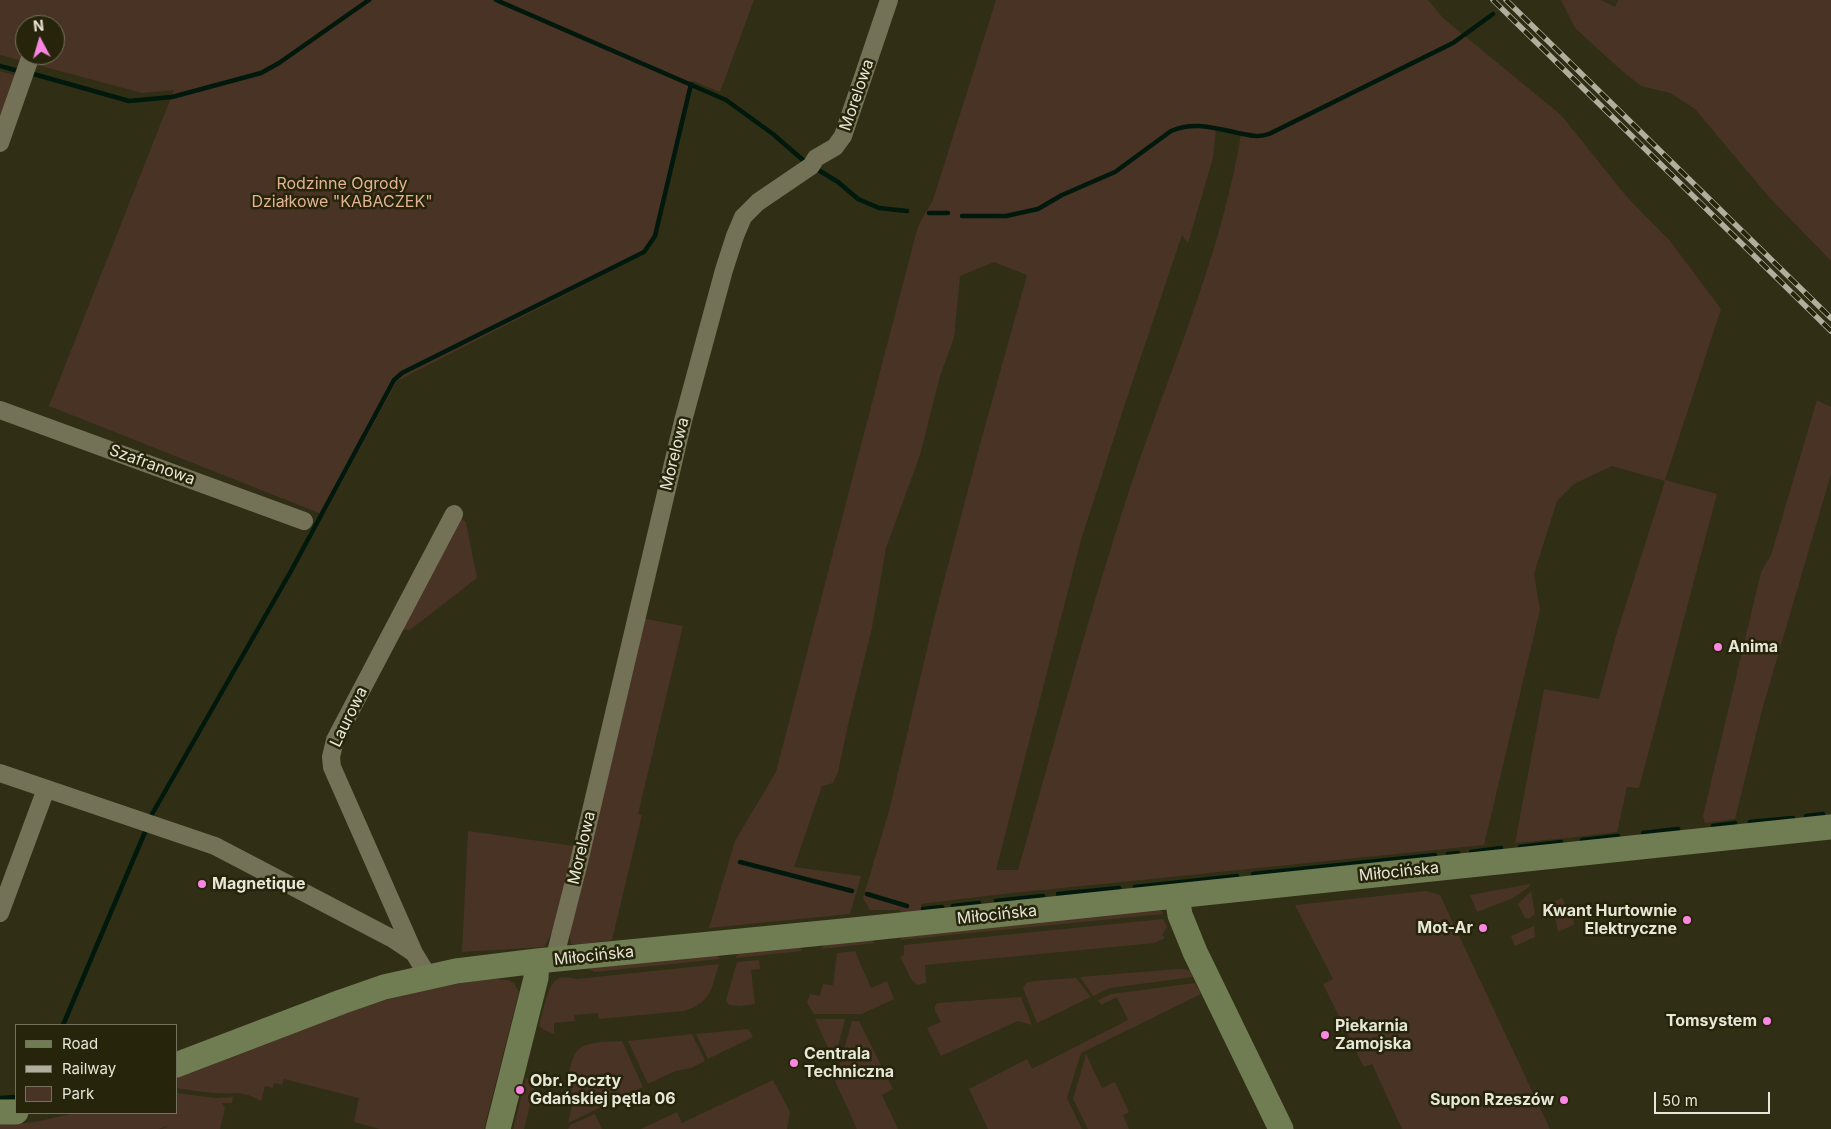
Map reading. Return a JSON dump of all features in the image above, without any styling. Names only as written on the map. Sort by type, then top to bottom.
[{"type":"street","name":"Morelowa","points":[[545,960],[578,866],[683,421],[735,236],[743,218],[758,202],[811,166],[816,158],[835,147],[843,136],[889,0]]},
{"type":"street","points":[[0,143],[28,65]]},
{"type":"street","name":"Szafranowa","points":[[0,410],[304,521]]},
{"type":"street","name":"Laurowa","points":[[428,976],[414,954],[332,767],[331,757],[335,740],[454,514]]},
{"type":"street","name":"Laurowa","points":[[0,773],[215,846],[393,939],[414,954]]},
{"type":"street","points":[[0,913],[46,790]]},
{"type":"street","name":"Miłocińska","points":[[178,1064],[341,1002],[428,976],[545,960],[1177,896],[1831,826]]},
{"type":"street","points":[[1177,896],[1180,915],[1195,952],[1281,1129]]},
{"type":"street","points":[[498,1129],[536,978],[545,960]]},
{"type":"street","points":[[0,1112],[15,1112]]},
{"type":"green space","name":"Rodzinne Ogrody Działkowe \"KABACZEK\"","points":[[0,0],[754,0],[720,92],[693,81],[657,236],[645,254],[397,381],[324,515],[49,406],[174,90],[142,93],[37,65],[65,65],[65,15],[15,15],[15,59],[0,55]]},
{"type":"green space","points":[[996,0],[1428,0],[1443,18],[1561,115],[1627,197],[1670,241],[1721,309],[1665,480],[1717,494],[1639,788],[1627,787],[1617,832],[1515,843],[1544,689],[1599,699],[1615,639],[1665,481],[1612,466],[1574,484],[1557,501],[1534,574],[1540,610],[1484,845],[994,895],[921,904],[922,912],[905,914],[899,910],[870,910],[863,898],[889,811],[935,615],[1027,275],[994,262],[960,276],[954,338],[940,376],[920,455],[886,548],[872,628],[838,772],[833,783],[822,786],[794,867],[861,876],[850,914],[709,928],[735,841],[776,772],[918,226],[933,200]],"holes":[[[1216,129],[1241,134],[1221,226],[1192,315],[1129,491],[1099,585],[1018,870],[996,870],[1081,540],[1182,235],[1188,243],[1213,158]]]},
{"type":"green space","points":[[1561,0],[1601,0],[1615,7],[1618,0],[1831,0],[1831,261],[1768,196],[1695,109],[1670,93],[1641,86],[1621,70],[1575,28]]},
{"type":"green space","points":[[0,71],[17,76],[0,122]]},
{"type":"green space","points":[[1817,400],[1831,407],[1831,474],[1762,710],[1735,819],[1705,823],[1703,816],[1761,572],[1771,555]]},
{"type":"green space","points":[[458,517],[466,522],[477,578],[410,630],[394,629]]},
{"type":"green space","points":[[641,618],[683,626],[638,814],[642,815],[612,940],[578,945],[571,944],[569,930]]},
{"type":"green space","points":[[468,831],[575,846],[556,925],[544,947],[462,952]]},
{"type":"green space","points":[[1530,884],[1530,886],[1513,898],[1477,912],[1470,895]]},
{"type":"green space","points":[[1426,891],[1440,895],[1550,1129],[1402,1129],[1372,1064],[1364,1067],[1323,984],[1333,979],[1295,905]]},
{"type":"green space","points":[[1531,891],[1535,914],[1530,918],[1525,918],[1518,904]]},
{"type":"green space","points":[[1562,898],[1575,924],[1558,932],[1552,902]]},
{"type":"green space","points":[[1157,909],[1162,911],[1163,914],[900,940],[902,937]]},
{"type":"green space","points":[[1163,919],[1167,927],[1162,935],[1165,938],[1155,943],[925,965],[926,983],[917,985],[911,979],[900,957],[904,955],[904,945]]},
{"type":"green space","points":[[1534,926],[1535,937],[1515,946],[1511,936]]},
{"type":"green space","points":[[869,938],[875,943],[821,949],[825,944]]},
{"type":"green space","points":[[800,947],[802,951],[735,958],[741,949]]},
{"type":"green space","points":[[855,951],[871,988],[887,981],[894,999],[862,1014],[814,1014],[807,1003],[810,994],[820,996],[823,984],[833,985],[837,953]]},
{"type":"green space","points":[[714,952],[720,959],[594,972],[588,968]]},
{"type":"green space","points":[[759,960],[760,969],[751,970],[755,1004],[729,1005],[726,1000],[737,962]]},
{"type":"green space","points":[[719,964],[709,994],[700,1003],[684,1011],[599,1019],[598,1013],[574,1015],[575,1021],[554,1023],[554,1034],[539,1026],[549,991],[556,980],[560,978],[577,979]]},
{"type":"green space","points":[[1178,969],[1190,970],[1193,977],[1110,988],[1093,996],[1080,977]]},
{"type":"green space","points":[[1076,978],[1091,997],[1037,1023],[1023,988],[1026,983]]},
{"type":"green space","points":[[495,979],[507,980],[514,983],[519,992],[484,1129],[380,1129],[354,1122],[359,1098],[284,1079],[282,1085],[274,1083],[273,1088],[265,1086],[261,1101],[238,1093],[211,1093],[178,1088],[178,1077],[266,1042],[358,1008],[447,985]]},
{"type":"green space","points":[[1195,983],[1201,994],[1081,1053],[1067,1098],[1082,1129],[988,1129],[969,1089],[1027,1059],[1032,1069],[1128,1020],[1117,997],[1101,1005],[1098,1000],[1111,994]]},
{"type":"green space","points":[[1021,997],[1032,1025],[1018,1021],[941,1056],[927,1028],[941,1022],[935,1011],[937,1003]]},
{"type":"green space","points":[[815,1019],[845,1019],[834,1061]]},
{"type":"green space","points":[[852,1021],[859,1021],[893,1089],[882,1095],[898,1129],[857,1129],[835,1081]]},
{"type":"green space","points":[[748,1029],[753,1037],[708,1059],[696,1034]]},
{"type":"green space","points":[[692,1034],[705,1061],[691,1068],[675,1071],[648,1084],[628,1041]]},
{"type":"green space","points":[[622,1041],[643,1087],[568,1123],[573,1101],[570,1100],[572,1078],[568,1077],[578,1049],[589,1044]]},
{"type":"green space","points":[[1086,1054],[1102,1088],[1115,1082],[1129,1112],[1123,1115],[1129,1129],[1088,1129],[1073,1099]]},
{"type":"green space","points":[[526,1078],[536,1081],[524,1129],[513,1129]]},
{"type":"green space","points":[[773,1080],[790,1112],[787,1129],[641,1129],[677,1112],[682,1123]]},
{"type":"green space","points":[[178,1093],[217,1098],[233,1097],[232,1103],[222,1103],[225,1108],[220,1129],[162,1129],[171,1125],[159,1129],[0,1129],[0,1125],[35,1122],[71,1114],[178,1114]]},
{"type":"green space","points":[[595,1114],[602,1129],[568,1129],[570,1125]]},
{"type":"waterway","points":[[30,73],[129,101],[172,97],[261,73],[279,63],[369,0]]},
{"type":"waterway","points":[[496,0],[726,100],[773,134],[804,161]]},
{"type":"waterway","points":[[962,216],[1006,216],[1038,209],[1062,195],[1115,172],[1171,131],[1179,128],[1204,126],[1254,136],[1269,134],[1453,43],[1493,14]]},
{"type":"waterway","points":[[0,66],[22,72]]},
{"type":"waterway","points":[[151,816],[291,571],[394,380],[402,373],[644,252],[655,236],[691,84]]},
{"type":"waterway","points":[[820,171],[838,182],[858,199],[879,208],[907,211]]},
{"type":"waterway","points":[[929,213],[948,213]]},
{"type":"waterway","points":[[1806,816],[1823,814]]},
{"type":"waterway","points":[[1750,822],[1793,818]]},
{"type":"waterway","points":[[1713,826],[1735,823]]},
{"type":"waterway","points":[[1643,833],[1678,829]]},
{"type":"waterway","points":[[63,1024],[145,832]]},
{"type":"waterway","points":[[1582,840],[1618,836]]},
{"type":"waterway","points":[[1520,847],[1561,842]]},
{"type":"waterway","points":[[1471,852],[1501,848]]},
{"type":"waterway","points":[[1448,854],[1458,853]]},
{"type":"waterway","points":[[1253,874],[1435,855]]},
{"type":"waterway","points":[[740,862],[852,891]]},
{"type":"waterway","points":[[1135,887],[1237,876]]},
{"type":"waterway","points":[[1058,894],[1119,888]]},
{"type":"waterway","points":[[867,894],[907,906]]},
{"type":"waterway","points":[[996,901],[1043,896]]},
{"type":"waterway","points":[[953,906],[979,903]]},
{"type":"waterway","points":[[923,909],[942,907]]},
{"type":"waterway","points":[[0,1098],[15,1097]]},
{"type":"railway","points":[[1493,0],[1831,331]]},
{"type":"railway","points":[[1506,0],[1831,318]]},
{"type":"place","name":"Anima","points":[[1718,647]]},
{"type":"place","name":"Magnetique","points":[[202,884]]},
{"type":"place","name":"Kwant Hurtownie Elektryczne","points":[[1687,920]]},
{"type":"place","name":"Mot-Ar","points":[[1483,928]]},
{"type":"place","name":"Tomsystem","points":[[1767,1021]]},
{"type":"place","name":"Piekarnia Zamojska","points":[[1325,1035]]},
{"type":"place","name":"Centrala Techniczna","points":[[794,1063]]},
{"type":"place","name":"Obr. Poczty Gdańskiej pętla 06","points":[[520,1090]]},
{"type":"place","name":"Supon Rzeszów","points":[[1564,1100]]}]
